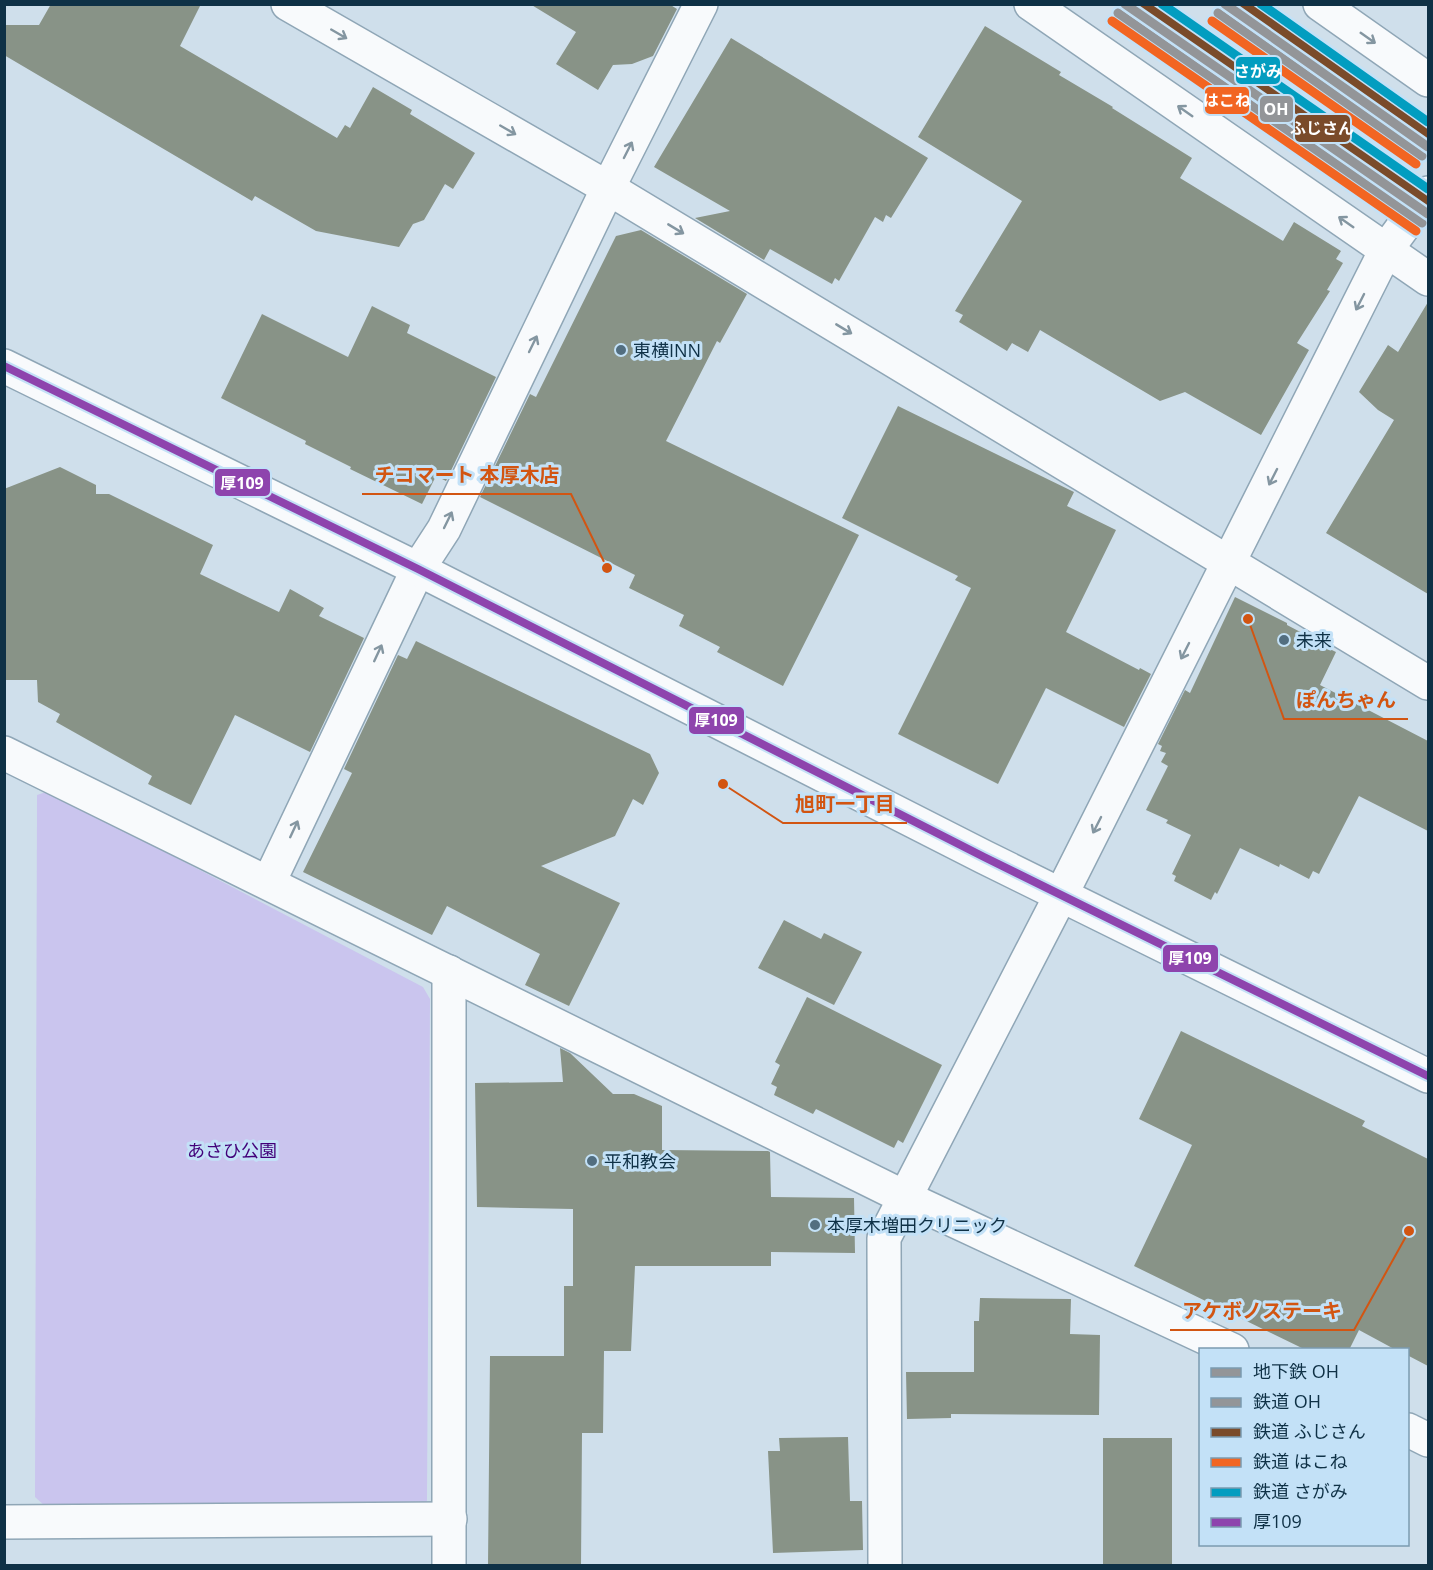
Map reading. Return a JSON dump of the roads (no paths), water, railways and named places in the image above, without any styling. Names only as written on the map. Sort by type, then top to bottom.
[{"type":"street","points":[[288,4],[609,188],[1428,683]]},
{"type":"street","points":[[268,882],[418,569],[444,529],[701,4]]},
{"type":"street","points":[[1031,4],[1428,279]]},
{"type":"street","points":[[1320,4],[1428,80]]},
{"type":"street","points":[[885,1566],[884,1238],[1061,895],[1386,250],[1428,193]]},
{"type":"street","points":[[4,366],[418,569],[1061,895],[1428,1076]]},
{"type":"street","points":[[4,753],[906,1198],[1229,1348]]},
{"type":"street","points":[[449,972],[449,1566]]},
{"type":"street","points":[[1409,1432],[1428,1440]]},
{"type":"street","points":[[4,1522],[450,1520]]},
{"type":"metro line","name":"OH","points":[[1125,4],[1428,214]]},
{"type":"metro line","name":"OH","points":[[1225,4],[1428,147]]},
{"type":"rail line","name":"ふじさん","points":[[1143,4],[1428,202]]},
{"type":"rail line","name":"さがみ","points":[[1162,4],[1428,189]]},
{"type":"rail line","name":"ふじさん","points":[[1243,4],[1428,135]]},
{"type":"rail line","name":"さがみ","points":[[1261,4],[1428,122]]},
{"type":"rail line","name":"OH","points":[[1118,13],[1422,223]]},
{"type":"rail line","name":"OH","points":[[1218,13],[1422,156]]},
{"type":"rail line","name":"はこね","points":[[1112,21],[1416,231]]},
{"type":"rail line","name":"はこね","points":[[1212,21],[1416,164]]},
{"type":"place","name":"東横INN","points":[[621,350]]},
{"type":"place","name":"チコマート 本厚木店","points":[[607,568]]},
{"type":"place","name":"ぽんちゃん","points":[[1248,619]]},
{"type":"place","name":"未来","points":[[1284,640]]},
{"type":"place","name":"旭町一丁目","points":[[723,784]]},
{"type":"place","name":"平和教会","points":[[592,1161]]},
{"type":"place","name":"本厚木増田クリニック","points":[[815,1225]]},
{"type":"place","name":"アケボノステーキ","points":[[1409,1231]]},
{"type":"park label","name":"あさひ公園","points":[[232,1150]]}]
